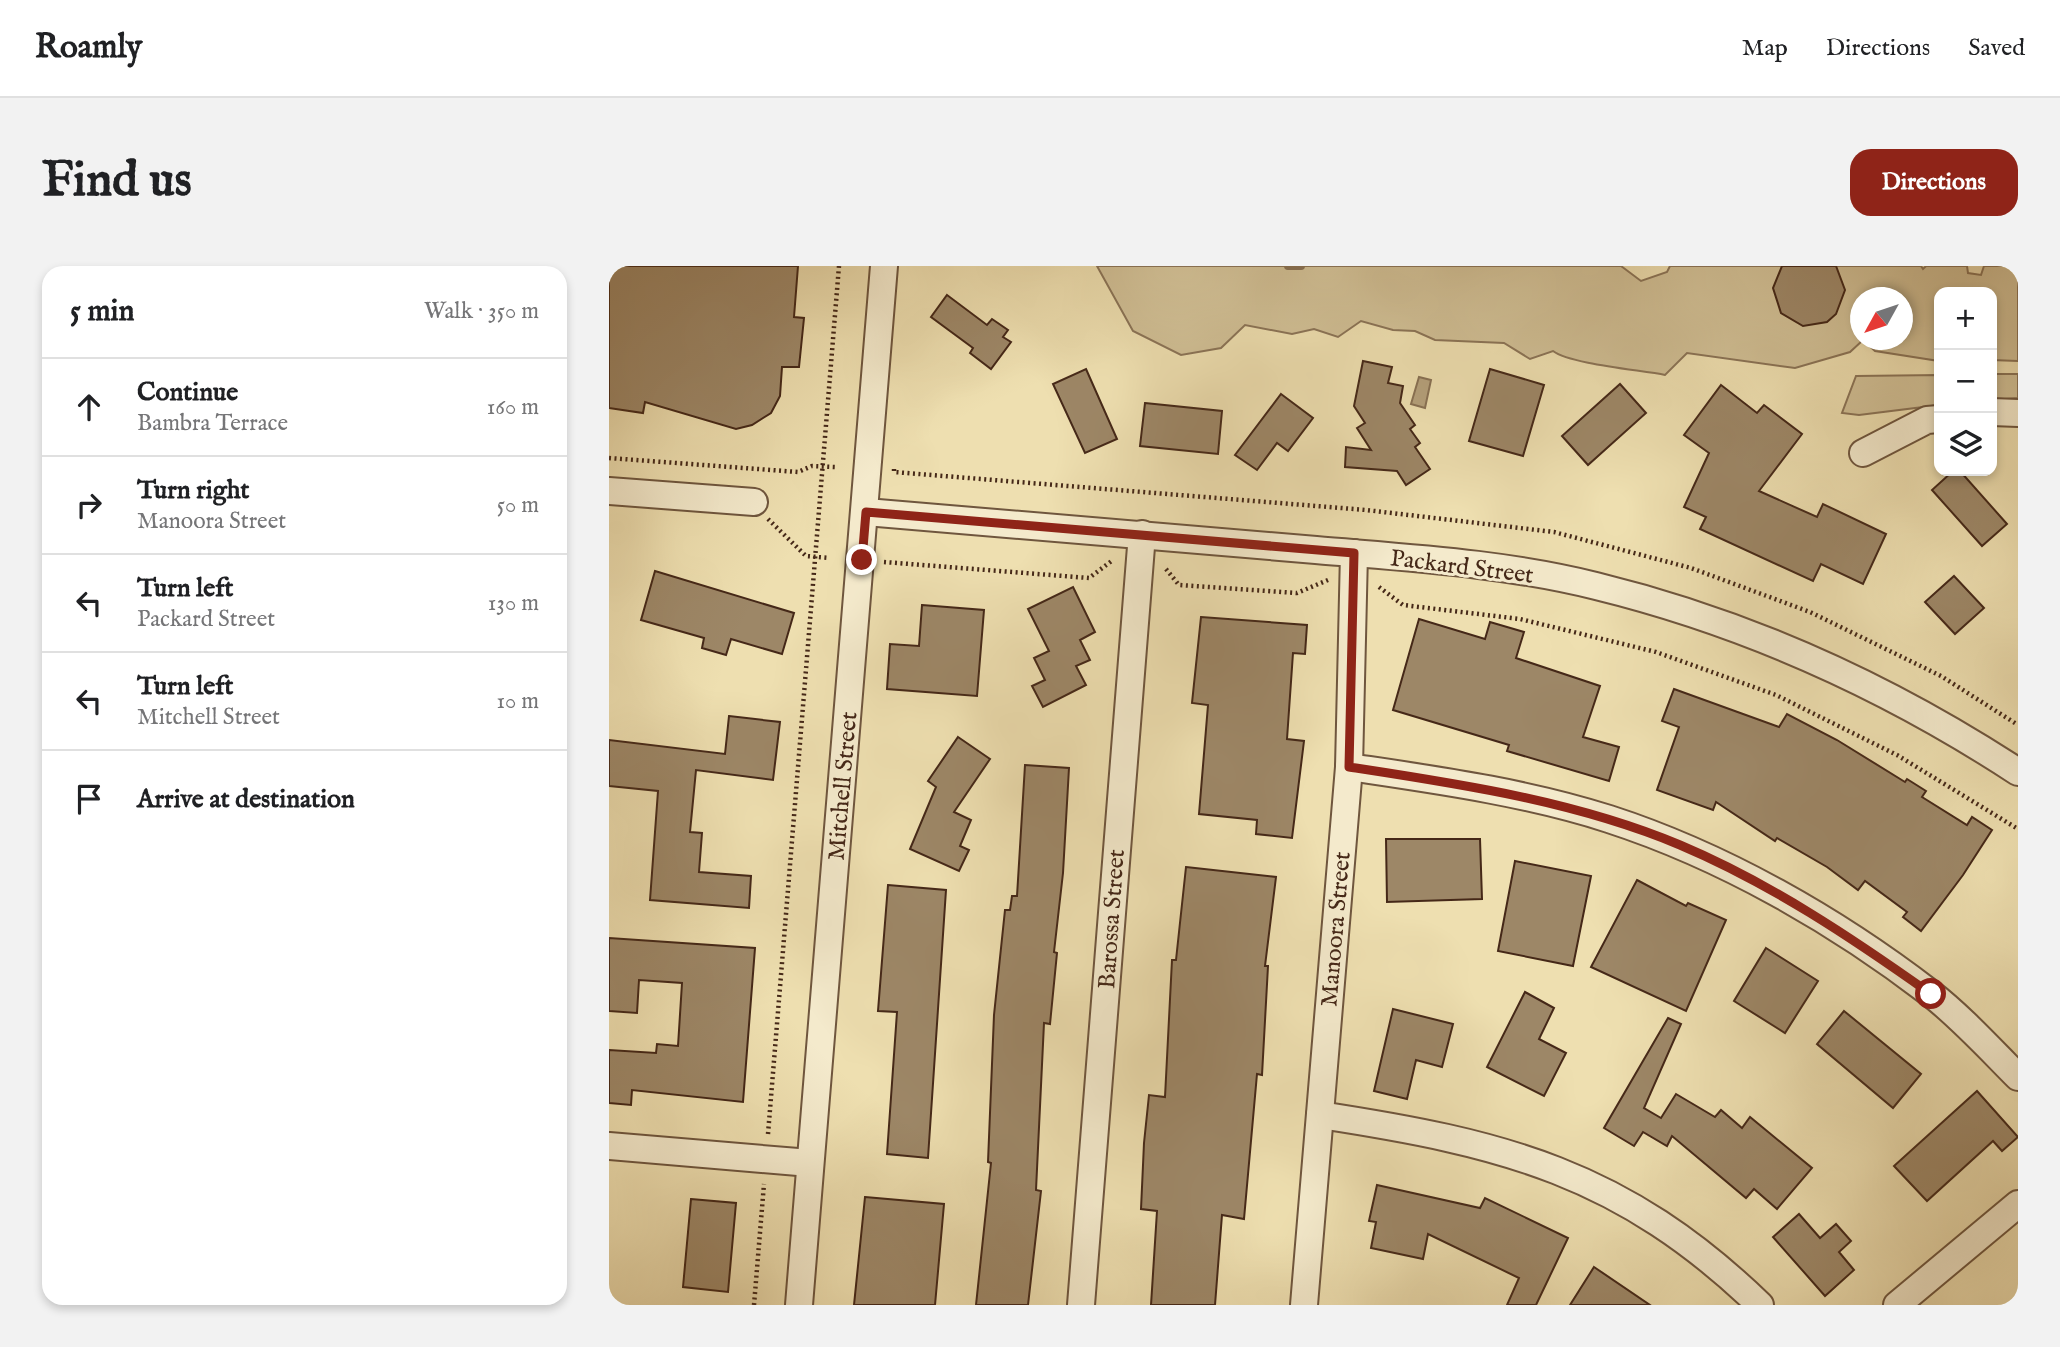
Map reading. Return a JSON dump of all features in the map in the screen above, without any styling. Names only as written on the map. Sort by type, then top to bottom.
[{"type":"street","name":"Mitchell Street","points":[[799,1305],[866,512],[884,266]]},
{"type":"street","points":[[1997,412],[2018,412]]},
{"type":"street","points":[[1863,453],[1927,420],[1934,419]]},
{"type":"street","points":[[609,491],[754,502]]},
{"type":"street","name":"Packard Street","points":[[866,512],[1354,553],[1534,573],[1595,586],[1689,612],[1789,649],[1923,713],[2018,772]]},
{"type":"street","name":"Barossa Street","points":[[1081,1305],[1142,534]]},
{"type":"street","name":"Manoora Street","points":[[1304,1305],[1349,767],[1354,553]]},
{"type":"street","points":[[1349,767],[1477,787],[1608,819],[1680,845],[1842,931],[1931,994],[2018,1077]]},
{"type":"street","points":[[1319,1115],[1413,1129],[1509,1152],[1586,1180],[1654,1218],[1722,1269],[1760,1305]]},
{"type":"street","points":[[609,1146],[810,1163]]},
{"type":"street","points":[[1897,1305],[2018,1204]]},
{"type":"path","points":[[767,1140],[839,266]]},
{"type":"path","points":[[609,458],[799,472],[811,466],[835,467]]},
{"type":"path","points":[[894,472],[1366,510],[1553,531],[1691,568],[1810,612],[1941,676],[2018,725]]},
{"type":"path","points":[[778,531],[806,556],[829,558]]},
{"type":"path","points":[[886,562],[1089,578],[1109,559],[1166,569],[1179,585],[1297,593],[1327,579]]},
{"type":"path","points":[[1379,587],[1403,605],[1520,619],[1643,649],[1776,695],[1898,755],[2018,829]]},
{"type":"path","points":[[754,1305],[764,1181]]},
{"type":"shaded area","points":[[1097,266],[1621,266],[1641,281],[1667,272],[1670,266],[1921,266],[1923,269],[1926,266],[1967,266],[1968,273],[1981,275],[1984,266],[2018,266],[2018,361],[1997,360],[1997,287],[1934,287],[1934,360],[1874,350],[1913,350],[1913,287],[1850,287],[1850,350],[1852,350],[1795,368],[1687,353],[1665,375],[1574,360],[1553,351],[1530,359],[1504,343],[1435,340],[1415,331],[1393,330],[1361,321],[1338,337],[1314,329],[1292,334],[1245,325],[1221,348],[1181,355],[1133,331]]},
{"type":"shaded area","points":[[1997,374],[2018,374],[2018,398],[1997,400]]},
{"type":"shaded area","points":[[1934,375],[1934,406],[1859,415],[1842,413],[1856,376]]},
{"type":"shaded area","points":[[1419,377],[1431,380],[1425,408],[1411,404]]},
{"type":"building","points":[[609,266],[798,266],[794,317],[804,318],[799,367],[782,367],[780,396],[771,413],[752,425],[736,429],[645,402],[643,413],[609,408]]},
{"type":"building","points":[[1782,266],[1836,266],[1845,290],[1836,314],[1827,322],[1803,326],[1781,313],[1773,288]]},
{"type":"building","points":[[947,295],[987,325],[992,319],[1008,330],[1003,337],[1011,342],[991,369],[970,353],[973,348],[931,317]]},
{"type":"building","points":[[1363,361],[1392,367],[1388,383],[1403,386],[1400,403],[1415,425],[1410,429],[1420,443],[1415,447],[1430,469],[1406,485],[1397,471],[1345,467],[1346,447],[1371,450],[1357,428],[1365,423],[1354,406]]},
{"type":"building","points":[[1086,369],[1117,439],[1085,453],[1053,384]]},
{"type":"building","points":[[1490,369],[1544,385],[1523,456],[1469,441]]},
{"type":"building","points":[[1620,384],[1646,413],[1588,465],[1562,436]]},
{"type":"building","points":[[1721,385],[1757,413],[1764,405],[1802,434],[1759,491],[1817,517],[1823,504],[1886,534],[1863,584],[1821,564],[1813,581],[1700,529],[1706,517],[1684,507],[1709,453],[1684,435]]},
{"type":"building","points":[[1281,394],[1313,418],[1288,451],[1277,443],[1257,470],[1235,455]]},
{"type":"building","points":[[1145,403],[1222,411],[1218,454],[1140,446]]},
{"type":"building","points":[[1947,476],[1964,476],[2007,524],[1982,546],[1932,490]]},
{"type":"building","points":[[655,571],[794,613],[782,654],[731,639],[726,655],[702,648],[704,638],[641,620]]},
{"type":"building","points":[[1954,576],[1984,608],[1955,634],[1925,602]]},
{"type":"building","points":[[1073,587],[1095,632],[1080,640],[1090,660],[1076,666],[1086,685],[1043,707],[1032,686],[1045,680],[1034,658],[1049,651],[1028,609]]},
{"type":"building","points":[[922,605],[984,610],[977,696],[887,689],[890,644],[919,646]]},
{"type":"building","points":[[1201,617],[1307,625],[1305,654],[1293,653],[1287,739],[1304,741],[1292,838],[1256,834],[1257,820],[1199,814],[1208,705],[1192,703]]},
{"type":"building","points":[[1419,619],[1485,639],[1490,622],[1524,632],[1516,658],[1600,686],[1583,737],[1619,747],[1609,781],[1507,751],[1509,745],[1393,710]]},
{"type":"building","points":[[1674,689],[1779,727],[1787,714],[1837,740],[1905,782],[1907,779],[1926,791],[1922,797],[1967,825],[1972,817],[1992,830],[1963,875],[1921,931],[1903,917],[1907,912],[1865,881],[1858,890],[1827,867],[1777,838],[1775,841],[1716,802],[1713,810],[1657,790],[1679,727],[1662,721]]},
{"type":"building","points":[[729,716],[780,722],[773,780],[696,770],[690,832],[702,833],[699,872],[751,876],[749,908],[650,900],[658,791],[609,786],[609,740],[725,754]]},
{"type":"building","points":[[958,737],[990,759],[954,812],[971,820],[960,846],[969,850],[959,871],[910,849],[936,787],[928,781]]},
{"type":"building","points":[[1025,765],[1069,768],[1063,873],[1054,952],[1057,953],[1050,1024],[1044,1023],[1036,1190],[1041,1191],[1028,1305],[976,1305],[991,1163],[988,1162],[994,1015],[1005,910],[1010,910],[1012,896],[1017,896]]},
{"type":"building","points":[[1386,839],[1480,839],[1482,899],[1387,902]]},
{"type":"building","points":[[1515,861],[1591,876],[1573,966],[1498,951]]},
{"type":"building","points":[[1186,867],[1276,877],[1265,966],[1268,966],[1262,1075],[1257,1074],[1244,1219],[1222,1215],[1215,1305],[1151,1305],[1157,1211],[1141,1209],[1144,1143],[1149,1095],[1165,1097],[1172,960],[1176,960]]},
{"type":"building","points":[[1637,880],[1686,906],[1688,903],[1726,920],[1686,1011],[1591,967]]},
{"type":"building","points":[[888,885],[946,890],[928,1158],[887,1154],[897,1012],[878,1011]]},
{"type":"building","points":[[609,938],[755,948],[743,1102],[632,1090],[631,1105],[609,1103],[609,1050],[656,1053],[657,1044],[678,1046],[682,983],[639,980],[637,1013],[609,1011]]},
{"type":"building","points":[[1766,948],[1818,981],[1785,1033],[1734,1001]]},
{"type":"building","points":[[1525,992],[1554,1008],[1539,1039],[1566,1053],[1544,1096],[1487,1067]]},
{"type":"building","points":[[1393,1009],[1453,1024],[1442,1067],[1416,1060],[1407,1099],[1374,1091]]},
{"type":"building","points":[[1844,1011],[1921,1074],[1893,1108],[1817,1044]]},
{"type":"building","points":[[1668,1018],[1681,1024],[1644,1108],[1661,1118],[1676,1094],[1715,1117],[1721,1110],[1742,1128],[1750,1117],[1812,1168],[1777,1209],[1754,1189],[1746,1198],[1672,1136],[1667,1146],[1643,1132],[1634,1146],[1604,1128]]},
{"type":"building","points":[[1977,1091],[2018,1137],[2002,1151],[1993,1141],[1927,1201],[1894,1166]]},
{"type":"building","points":[[1377,1185],[1480,1208],[1485,1198],[1568,1238],[1536,1305],[1507,1305],[1519,1278],[1428,1234],[1423,1259],[1371,1248],[1376,1222],[1369,1221]]},
{"type":"building","points":[[865,1197],[944,1204],[935,1305],[854,1305]]},
{"type":"building","points":[[691,1199],[736,1203],[728,1292],[683,1287]]},
{"type":"building","points":[[1799,1214],[1820,1238],[1836,1224],[1851,1241],[1839,1252],[1854,1270],[1825,1296],[1773,1237]]},
{"type":"building","points":[[1594,1267],[1650,1305],[1570,1305]]},
{"type":"waterway","points":[[1288,266],[1301,266]]},
{"type":"route","points":[[862,560],[866,512],[1354,553],[1349,767],[1477,787],[1608,819],[1680,845],[1842,931],[1931,994]]}]
